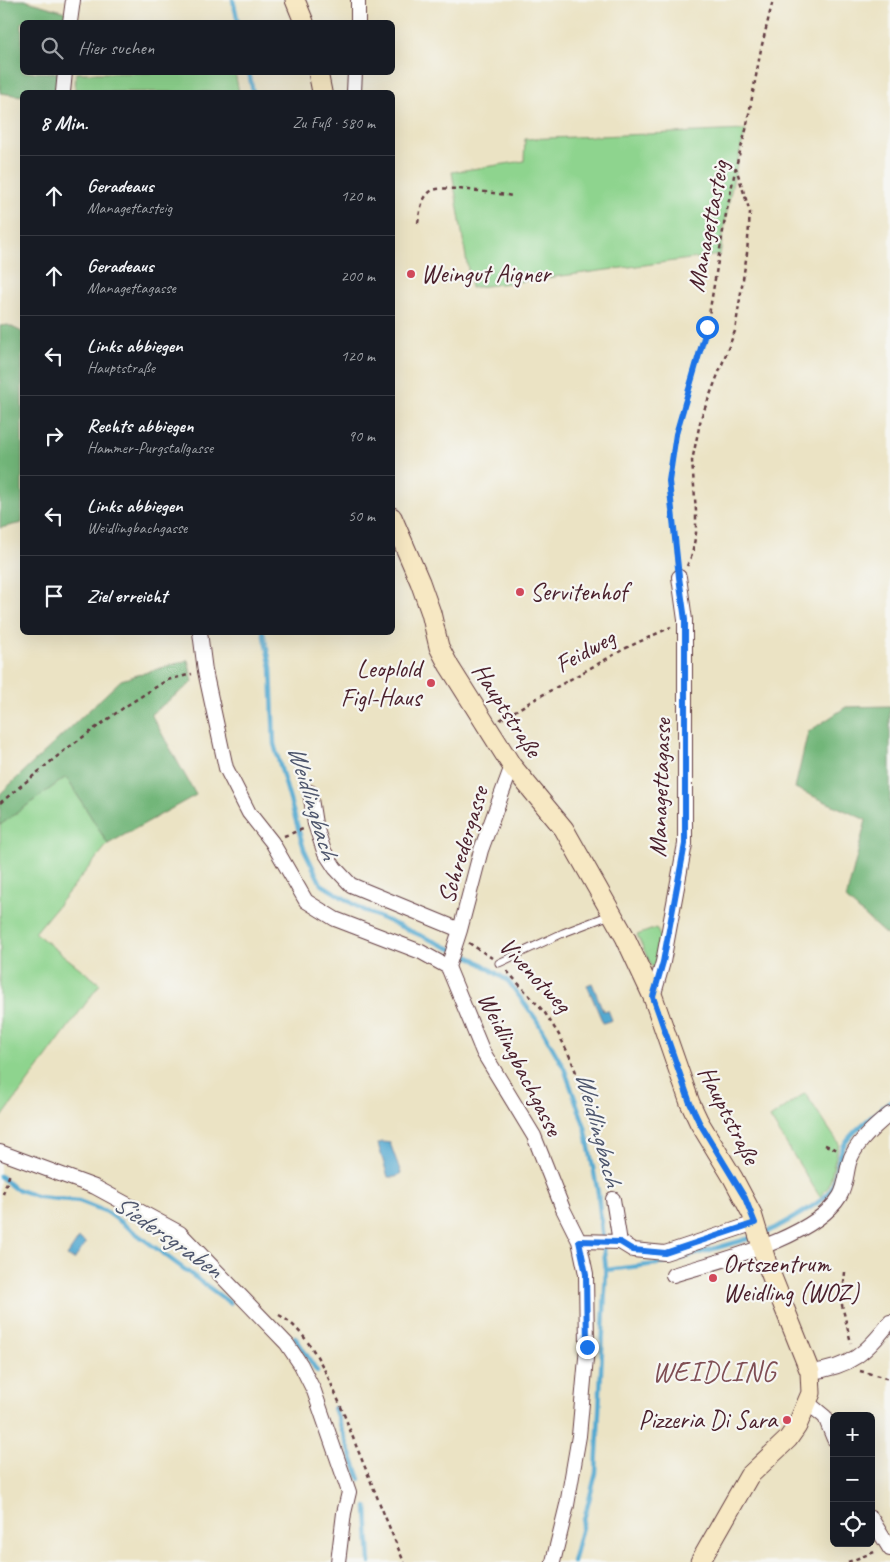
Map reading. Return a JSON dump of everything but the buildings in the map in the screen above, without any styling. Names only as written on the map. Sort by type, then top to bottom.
[{"type":"main road","points":[[295,0],[303,20]]},
{"type":"main road","points":[[319,75],[322,90]]},
{"type":"main road","name":"Hauptstraße","points":[[395,524],[420,582],[439,647],[454,675],[512,766],[564,829],[626,936],[653,997],[690,1103],[699,1122],[745,1198],[810,1372],[811,1393],[797,1426],[788,1438],[749,1476],[700,1562]]},
{"type":"street","points":[[70,20],[73,0]]},
{"type":"street","points":[[358,0],[358,20]]},
{"type":"street","points":[[63,90],[65,75]]},
{"type":"street","points":[[354,90],[355,75]]},
{"type":"street","name":"Managettagasse","points":[[653,997],[663,962],[685,844],[685,620],[679,577]]},
{"type":"street","points":[[200,635],[205,671],[226,768],[249,813],[272,842],[306,901],[335,919],[450,961]]},
{"type":"street","name":"Schredergasse","points":[[450,961],[459,935],[481,850],[512,766]]},
{"type":"street","points":[[310,792],[315,824],[324,851],[335,868],[351,885],[459,935]]},
{"type":"street","name":"Weidlingbachgasse","points":[[450,961],[483,1052],[534,1136],[563,1209],[579,1241],[586,1274],[587,1347],[579,1436],[567,1505],[553,1562]]},
{"type":"street","points":[[579,1241],[616,1242],[633,1250],[665,1253],[805,1226],[830,1209],[839,1198],[844,1189],[852,1155],[876,1126],[890,1114]]},
{"type":"street","points":[[0,1152],[95,1187],[180,1233],[287,1344],[301,1365],[314,1391],[349,1492],[344,1513],[338,1562]]},
{"type":"street","points":[[614,1199],[616,1242]]},
{"type":"street","points":[[673,1275],[758,1235]]},
{"type":"street","points":[[810,1372],[826,1370],[848,1362],[864,1353],[890,1322]]},
{"type":"street","points":[[808,1403],[825,1417],[830,1429]]},
{"type":"street","points":[[875,1527],[885,1550]]},
{"type":"lane","points":[[499,963],[563,933],[613,914]]},
{"type":"path","name":"Managettasteig","points":[[679,577],[669,481],[676,434],[707,327],[736,166],[746,130],[760,49],[773,0]]},
{"type":"path","points":[[679,577],[692,555],[696,533],[692,461],[701,418],[717,383],[736,331],[747,252],[750,212],[736,166]]},
{"type":"path","points":[[418,223],[425,198],[432,190],[446,188],[513,196]]},
{"type":"path","name":"Feidweg","points":[[505,717],[626,648],[685,620]]},
{"type":"path","points":[[0,803],[65,750],[126,706],[168,680],[205,671]]},
{"type":"path","points":[[288,834],[308,827]]},
{"type":"path","name":"Vivenotweg","points":[[459,935],[499,963],[544,1013],[559,1035],[571,1059],[594,1121],[614,1199]]},
{"type":"path","points":[[825,1145],[839,1151]]},
{"type":"path","points":[[3,1194],[10,1173]]},
{"type":"path","points":[[844,1272],[842,1305],[851,1345]]},
{"type":"path","points":[[855,1370],[890,1380]]},
{"type":"path","points":[[374,1487],[404,1562]]},
{"type":"path","points":[[848,1562],[885,1550]]},
{"type":"green space","points":[[0,0],[24,0],[69,13],[69,20],[20,20],[20,75],[65,75],[63,90],[20,90],[20,96],[0,93]]},
{"type":"green space","points":[[76,75],[235,75],[239,90],[75,90]]},
{"type":"green space","points":[[746,130],[731,192],[720,255],[471,288],[452,172],[524,161],[525,139]]},
{"type":"green space","points":[[8,325],[20,331],[20,523],[0,528],[0,326]]},
{"type":"green space","points":[[188,660],[193,682],[151,714],[196,795],[108,844],[66,777],[0,825],[0,794],[121,680]]},
{"type":"green space","points":[[890,706],[890,936],[885,934],[846,899],[866,820],[795,788],[808,732],[846,707]]},
{"type":"green space","points":[[66,777],[108,844],[35,933],[100,984],[0,1120],[0,825]]},
{"type":"green space","points":[[656,928],[663,942],[658,965],[652,967],[637,935]]},
{"type":"green space","points":[[805,1093],[839,1144],[829,1186],[820,1197],[770,1118]]},
{"type":"water","points":[[592,983],[603,1011],[608,1010],[612,1020],[603,1023],[587,985]]},
{"type":"water","points":[[382,1142],[390,1143],[401,1173],[396,1177],[388,1177],[378,1144]]},
{"type":"water","points":[[79,1238],[86,1243],[74,1260],[67,1256]]},
{"type":"waterway","name":"Weidlingbach","points":[[233,0],[238,20]]},
{"type":"waterway","name":"Weidlingbach","points":[[250,75],[253,90]]},
{"type":"waterway","name":"Weidlingbach","points":[[264,635],[271,667],[274,744],[304,849],[321,884],[363,910],[474,959],[508,981],[536,1019],[564,1068],[585,1127],[598,1193],[606,1270],[596,1473],[573,1562]]},
{"type":"waterway","points":[[762,1234],[800,1214],[828,1194],[832,1188],[838,1162],[846,1141],[890,1101]]},
{"type":"waterway","name":"Siedersgraben","points":[[0,1176],[14,1188],[39,1197],[79,1201],[107,1212],[230,1303]]},
{"type":"waterway","points":[[606,1270],[665,1263],[754,1237]]},
{"type":"waterway","name":"Siedersgraben","points":[[295,1337],[317,1371]]},
{"type":"waterway","name":"Siedersgraben","points":[[334,1408],[360,1479]]},
{"type":"waterway","name":"Siedersgraben","points":[[367,1507],[370,1562]]},
{"type":"place","name":"Weingut Aigner","points":[[411,274]]},
{"type":"place","name":"Servitenhof","points":[[520,592]]},
{"type":"place","name":"Leoplold Figl-Haus","points":[[431,683]]},
{"type":"place","name":"Ortszentrum Weidling (WOZ)","points":[[713,1278]]},
{"type":"place","name":"Pizzeria Di Sara","points":[[787,1420]]},
{"type":"district","name":"WEIDLING","points":[[714,1371]]},
{"type":"route","points":[[587,1347],[586,1274],[579,1241],[620,1242],[633,1250],[665,1253],[755,1223],[745,1198],[699,1122],[690,1103],[653,997],[663,962],[685,844],[685,620],[669,481],[676,434],[707,327]]}]
